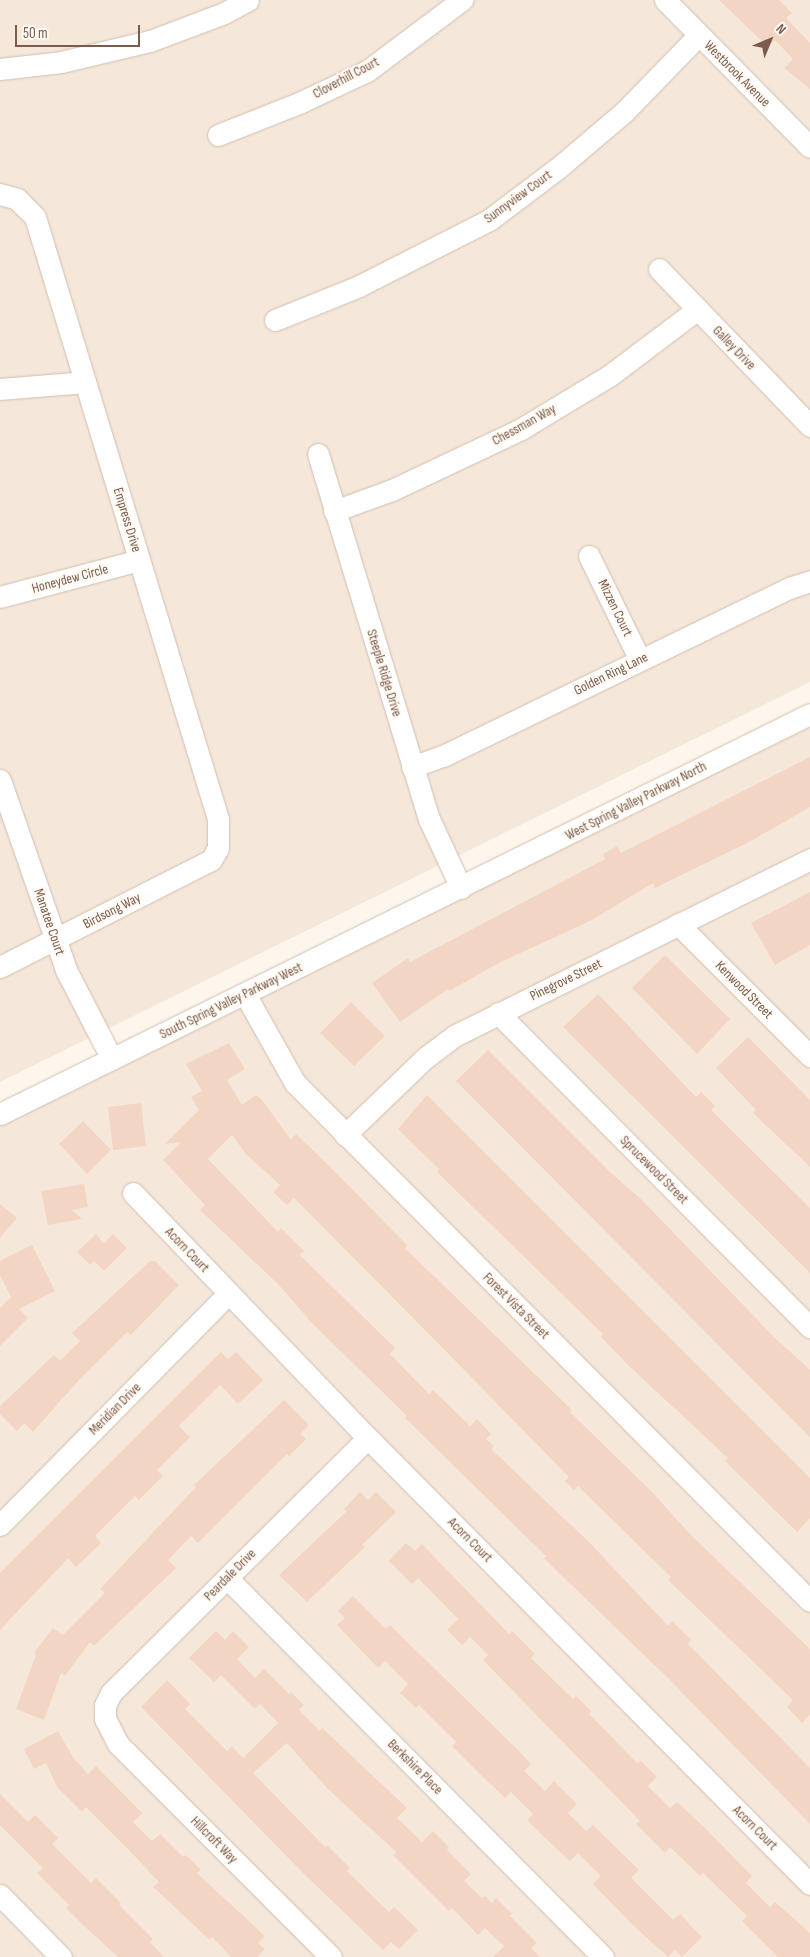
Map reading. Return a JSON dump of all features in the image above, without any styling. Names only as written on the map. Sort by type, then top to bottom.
[{"type":"street","points":[[0,70],[61,62],[150,41],[224,13],[248,0]]},
{"type":"street","name":"Cloverhill Court","points":[[218,135],[299,103],[367,71],[462,0]]},
{"type":"street","name":"Westbrook Avenue","points":[[665,0],[810,147]]},
{"type":"street","name":"Sunnyview Court","points":[[275,320],[359,286],[489,220],[558,168],[616,118],[699,35]]},
{"type":"street","name":"Empress Drive","points":[[9,197],[35,217],[218,819],[218,848]]},
{"type":"street","name":"Galley Drive","points":[[659,269],[810,426]]},
{"type":"street","name":"Chessman Way","points":[[334,511],[392,490],[521,429],[609,376],[698,310]]},
{"type":"street","points":[[0,389],[85,382]]},
{"type":"street","name":"Steeple Ridge Drive","points":[[318,454],[428,819],[461,888]]},
{"type":"street","name":"Mizzen Court","points":[[590,556],[640,660]]},
{"type":"street","name":"Honeydew Circle","points":[[0,597],[139,560]]},
{"type":"street","name":"Golden Ring Lane","points":[[412,766],[443,756],[789,588],[810,581]]},
{"type":"street","name":"West Spring Valley Parkway North","points":[[461,888],[810,714]]},
{"type":"street","name":"Manatee Court","points":[[0,780],[54,940],[66,970],[112,1060]]},
{"type":"street","name":"Birdsong Way","points":[[0,967],[211,860],[218,848]]},
{"type":"street","name":"Pinegrove Street","points":[[345,1135],[424,1058],[454,1036],[810,858]]},
{"type":"street","name":"South Spring Valley Parkway West","points":[[0,1114],[461,888]]},
{"type":"street","name":"Kenwood Street","points":[[678,924],[810,1056]]},
{"type":"street","name":"Forest Vista Street","points":[[245,994],[295,1083],[345,1135],[806,1589]]},
{"type":"street","name":"Sprucewood Street","points":[[498,1013],[810,1327]]},
{"type":"street","name":"Acorn Court","points":[[133,1193],[368,1438],[810,1884]]},
{"type":"street","name":"Meridian Drive","points":[[0,1525],[229,1293]]},
{"type":"street","name":"Peardale Drive","points":[[105,1719],[105,1705],[111,1693],[368,1438]]},
{"type":"street","name":"Berkshire Place","points":[[227,1578],[603,1957]]},
{"type":"street","name":"Hillcroft Way","points":[[105,1719],[118,1744],[331,1957]]},
{"type":"street","points":[[0,1895],[62,1957]]},
{"type":"shaded area","points":[[0,0],[810,0],[810,682],[0,1082]]},
{"type":"shaded area","points":[[810,714],[810,1957],[0,1957],[0,1114]]},
{"type":"building","points":[[719,0],[779,0],[792,13],[786,18],[810,43],[810,89],[784,68],[793,59],[775,40],[768,47]]},
{"type":"building","points":[[810,757],[810,807],[751,841],[655,888],[653,883],[590,921],[499,963],[449,991],[448,989],[400,1022],[372,983],[408,958],[410,962],[605,859],[603,854],[617,846],[621,853]]},
{"type":"building","points":[[810,892],[810,945],[775,965],[751,923]]},
{"type":"building","points":[[665,955],[730,1019],[697,1054],[632,988]]},
{"type":"building","points":[[598,994],[696,1097],[701,1092],[715,1106],[711,1110],[810,1208],[810,1273],[563,1027]]},
{"type":"building","points":[[351,1002],[385,1036],[354,1066],[320,1033]]},
{"type":"building","points":[[748,1037],[810,1100],[810,1167],[753,1113],[756,1110],[716,1068]]},
{"type":"building","points":[[229,1043],[245,1069],[227,1080],[242,1105],[256,1095],[262,1100],[291,1140],[296,1134],[327,1164],[407,1245],[405,1248],[572,1410],[570,1412],[652,1492],[690,1534],[810,1649],[810,1715],[802,1723],[787,1707],[793,1700],[668,1580],[671,1577],[578,1486],[574,1490],[565,1481],[569,1477],[294,1198],[287,1205],[273,1192],[280,1185],[246,1154],[232,1135],[208,1159],[278,1232],[281,1228],[304,1251],[300,1255],[395,1348],[390,1354],[429,1394],[433,1390],[470,1426],[477,1419],[491,1434],[486,1439],[494,1446],[491,1449],[591,1544],[668,1626],[672,1621],[691,1640],[688,1644],[810,1768],[810,1824],[667,1677],[560,1574],[544,1558],[546,1556],[405,1418],[407,1416],[311,1322],[280,1286],[200,1210],[205,1205],[163,1160],[181,1142],[165,1144],[199,1110],[191,1097],[202,1091],[186,1064]]},
{"type":"building","points":[[488,1050],[611,1173],[642,1200],[774,1337],[810,1370],[810,1437],[456,1081]]},
{"type":"building","points":[[427,1095],[810,1478],[810,1518],[797,1532],[725,1461],[728,1458],[630,1367],[601,1337],[603,1334],[437,1172],[439,1169],[398,1129]]},
{"type":"building","points":[[141,1103],[146,1146],[113,1150],[108,1107]]},
{"type":"building","points":[[83,1121],[111,1150],[87,1174],[59,1144]]},
{"type":"building","points":[[84,1184],[88,1207],[72,1210],[82,1219],[48,1225],[41,1191]]},
{"type":"building","points":[[0,1204],[17,1218],[0,1238]]},
{"type":"building","points":[[96,1234],[104,1243],[113,1234],[127,1248],[104,1271],[94,1261],[90,1265],[77,1252]]},
{"type":"building","points":[[32,1245],[55,1291],[19,1309],[28,1318],[0,1346],[0,1308],[11,1297],[0,1275],[0,1261]]},
{"type":"building","points":[[150,1261],[155,1261],[179,1285],[131,1335],[127,1332],[79,1380],[33,1432],[24,1423],[17,1431],[0,1414],[0,1406],[54,1355],[60,1361],[80,1341],[72,1333]]},
{"type":"building","points":[[221,1352],[228,1359],[236,1352],[263,1380],[238,1404],[220,1385],[179,1426],[190,1437],[157,1470],[163,1476],[139,1500],[135,1496],[95,1536],[101,1543],[76,1567],[68,1558],[0,1630],[0,1573]]},
{"type":"building","points":[[284,1400],[309,1425],[300,1434],[306,1439],[289,1456],[287,1454],[198,1543],[191,1536],[168,1560],[176,1568],[94,1646],[90,1642],[65,1676],[61,1673],[44,1720],[16,1709],[36,1655],[34,1653],[53,1628],[63,1635],[105,1593],[100,1589],[196,1487],[194,1485]]},
{"type":"building","points":[[360,1492],[368,1500],[376,1492],[396,1512],[362,1545],[365,1547],[307,1602],[279,1575],[347,1511],[344,1509]]},
{"type":"building","points":[[406,1543],[415,1551],[422,1544],[509,1634],[512,1631],[535,1654],[531,1658],[573,1699],[576,1696],[591,1711],[589,1714],[638,1764],[641,1761],[657,1777],[648,1786],[670,1808],[677,1802],[752,1876],[746,1883],[770,1907],[775,1902],[810,1933],[810,1957],[778,1957],[742,1921],[747,1916],[703,1873],[700,1876],[670,1847],[665,1853],[636,1824],[640,1821],[483,1660],[488,1655],[470,1637],[462,1645],[447,1630],[458,1619],[418,1578],[412,1584],[389,1561]]},
{"type":"building","points":[[353,1596],[386,1629],[390,1625],[516,1748],[531,1764],[524,1771],[545,1791],[554,1781],[577,1804],[568,1813],[586,1831],[593,1825],[639,1870],[631,1878],[673,1920],[680,1914],[702,1937],[682,1957],[675,1950],[668,1957],[634,1926],[593,1884],[601,1876],[578,1853],[570,1861],[544,1837],[527,1820],[533,1814],[511,1792],[505,1798],[452,1746],[456,1742],[419,1705],[416,1708],[400,1693],[408,1684],[385,1661],[378,1668],[337,1625],[345,1618],[338,1611]]},
{"type":"building","points":[[216,1631],[225,1640],[233,1631],[249,1647],[237,1659],[255,1678],[264,1669],[289,1694],[291,1692],[304,1705],[299,1710],[320,1731],[322,1728],[407,1808],[397,1818],[422,1842],[433,1831],[449,1847],[447,1850],[471,1874],[464,1881],[482,1898],[485,1896],[492,1903],[496,1898],[512,1914],[510,1916],[537,1943],[531,1948],[540,1957],[493,1957],[504,1946],[485,1928],[478,1935],[452,1908],[449,1911],[393,1855],[396,1852],[328,1789],[287,1743],[253,1773],[325,1847],[327,1845],[350,1868],[347,1871],[389,1912],[394,1907],[418,1930],[399,1949],[391,1942],[383,1950],[301,1871],[141,1707],[167,1680],[190,1704],[185,1709],[227,1751],[232,1746],[243,1758],[278,1723],[260,1704],[255,1709],[221,1675],[214,1682],[189,1658]]},
{"type":"building","points":[[58,1731],[74,1759],[88,1774],[96,1766],[142,1813],[133,1822],[152,1841],[160,1834],[183,1857],[186,1855],[201,1870],[197,1873],[265,1936],[258,1943],[265,1949],[258,1957],[231,1957],[212,1937],[210,1940],[153,1887],[159,1882],[86,1807],[82,1812],[57,1787],[46,1763],[34,1769],[24,1749]]},
{"type":"building","points":[[0,1794],[28,1822],[35,1815],[58,1838],[52,1844],[91,1883],[96,1878],[121,1903],[119,1905],[153,1939],[150,1942],[164,1957],[118,1957],[83,1925],[66,1908],[69,1905],[37,1873],[43,1868],[0,1825]]}]
